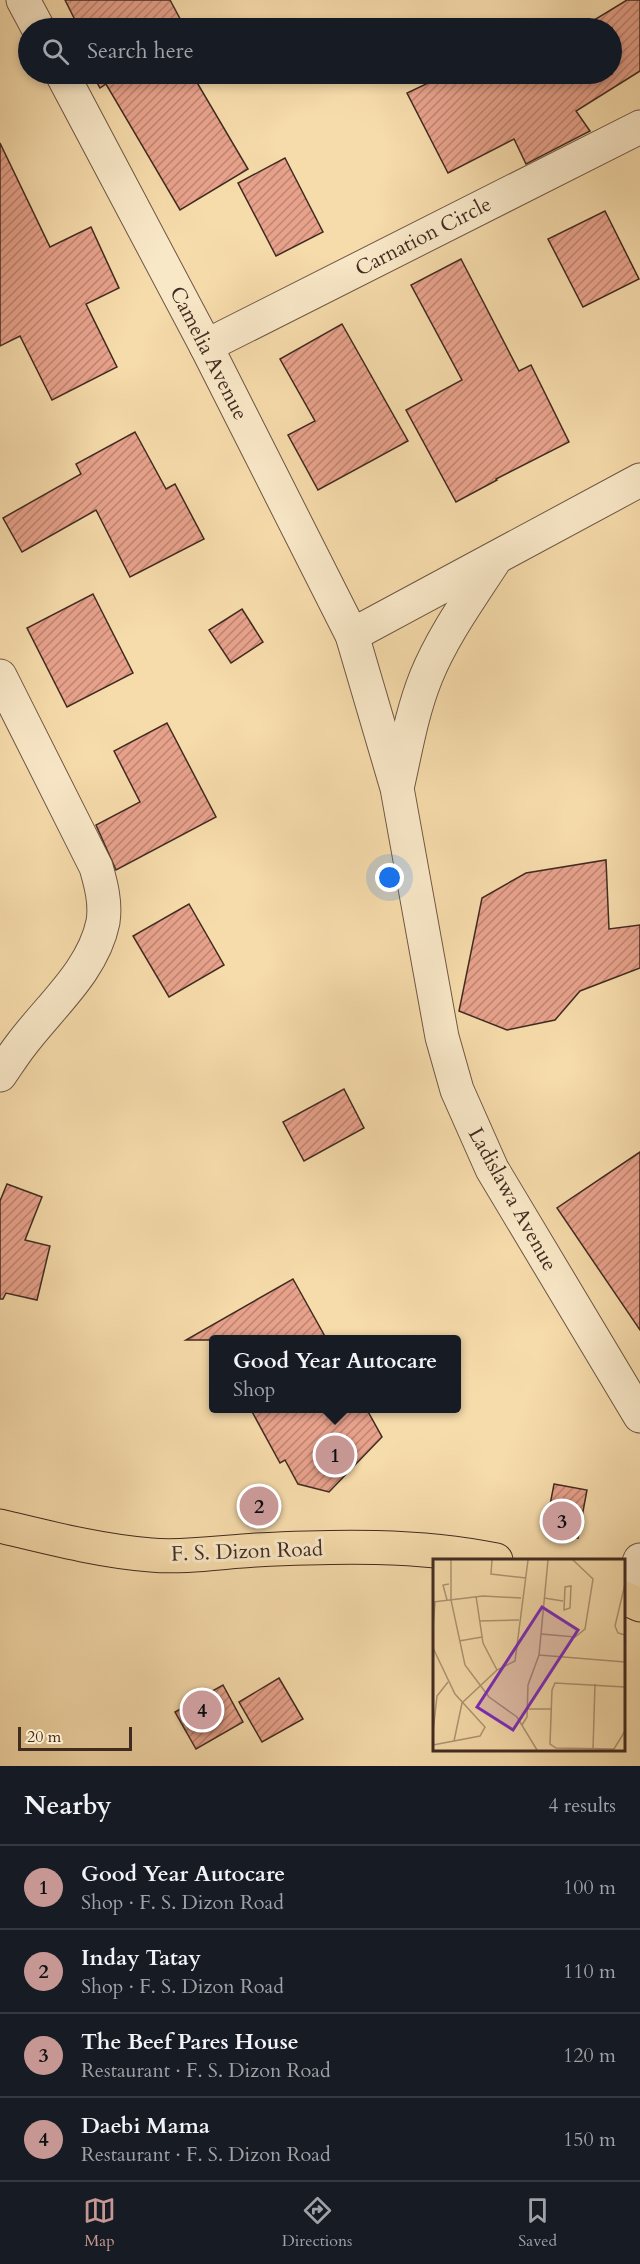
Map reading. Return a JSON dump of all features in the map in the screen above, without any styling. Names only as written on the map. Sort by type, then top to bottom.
[{"type":"main road","name":"F. S. Dizon Road","points":[[0,1526],[71,1543],[153,1555],[308,1548],[388,1548],[467,1554],[491,1559]]},
{"type":"main road","points":[[625,1598],[640,1605]]},
{"type":"street","points":[[23,0],[33,18]]},
{"type":"street","name":"Camelia Avenue","points":[[67,84],[206,345],[352,635]]},
{"type":"street","name":"Carnation Circle","points":[[206,345],[640,127]]},
{"type":"street","name":"Ladislawa Avenue","points":[[636,1399],[492,1169],[457,1090],[442,1037],[398,788],[352,635],[640,480]]},
{"type":"street","name":"Ladislawa Avenue","points":[[398,788],[412,721],[426,677],[453,625],[496,557]]},
{"type":"street","points":[[0,676],[96,867],[103,893],[103,920],[94,949],[70,986],[21,1044],[0,1075]]},
{"type":"street","points":[[625,1596],[640,1560]]},
{"type":"building","points":[[65,0],[170,0],[180,18],[74,18]]},
{"type":"building","points":[[627,0],[640,0],[640,71],[622,82],[622,18],[597,18]]},
{"type":"building","points":[[106,84],[198,84],[248,169],[180,210]]},
{"type":"building","points":[[426,84],[619,84],[576,111],[590,131],[526,164],[514,139],[448,173],[407,93]]},
{"type":"building","points":[[0,143],[50,247],[91,227],[119,288],[86,304],[117,367],[52,400],[20,336],[0,346]]},
{"type":"building","points":[[285,158],[323,232],[276,256],[238,183]]},
{"type":"building","points":[[605,211],[639,279],[583,307],[548,239]]},
{"type":"building","points":[[461,259],[519,371],[531,365],[569,442],[456,502],[406,410],[462,380],[411,285]]},
{"type":"building","points":[[342,324],[408,441],[318,490],[288,435],[315,421],[280,359]]},
{"type":"building","points":[[135,432],[166,489],[175,484],[204,539],[130,577],[96,510],[22,552],[3,518],[81,474],[76,464]]},
{"type":"building","points":[[93,594],[133,673],[67,707],[27,628]]},
{"type":"building","points":[[242,609],[263,642],[231,663],[209,630]]},
{"type":"building","points":[[167,723],[216,817],[116,870],[96,825],[140,802],[114,751]]},
{"type":"building","points":[[606,860],[609,929],[640,925],[640,968],[580,991],[555,1020],[507,1030],[459,1011],[482,898],[526,873]]},
{"type":"building","points":[[189,904],[224,965],[169,997],[133,936]]},
{"type":"building","points":[[344,1089],[364,1128],[304,1161],[283,1122]]},
{"type":"building","points":[[640,1152],[640,1330],[557,1208]]},
{"type":"building","points":[[7,1184],[42,1197],[25,1240],[50,1246],[37,1300],[6,1293],[3,1299],[0,1299],[0,1201]]},
{"type":"building","points":[[293,1279],[324,1335],[209,1335],[209,1340],[186,1340]]},
{"type":"building","points":[[253,1413],[369,1413],[382,1437],[329,1492],[298,1484],[285,1460],[280,1463]]},
{"type":"building","points":[[554,1484],[587,1490],[578,1538],[545,1531]]},
{"type":"building","points":[[279,1678],[303,1719],[262,1742],[239,1702]]},
{"type":"building","points":[[223,1685],[243,1722],[196,1749],[175,1712]]},
{"type":"place","name":"Good Year Autocare","points":[[335,1455]]},
{"type":"place","name":"Inday Tatay","points":[[259,1506]]},
{"type":"place","name":"The Beef Pares House","points":[[562,1521]]},
{"type":"place","name":"Daebi Mama","points":[[202,1710]]}]
